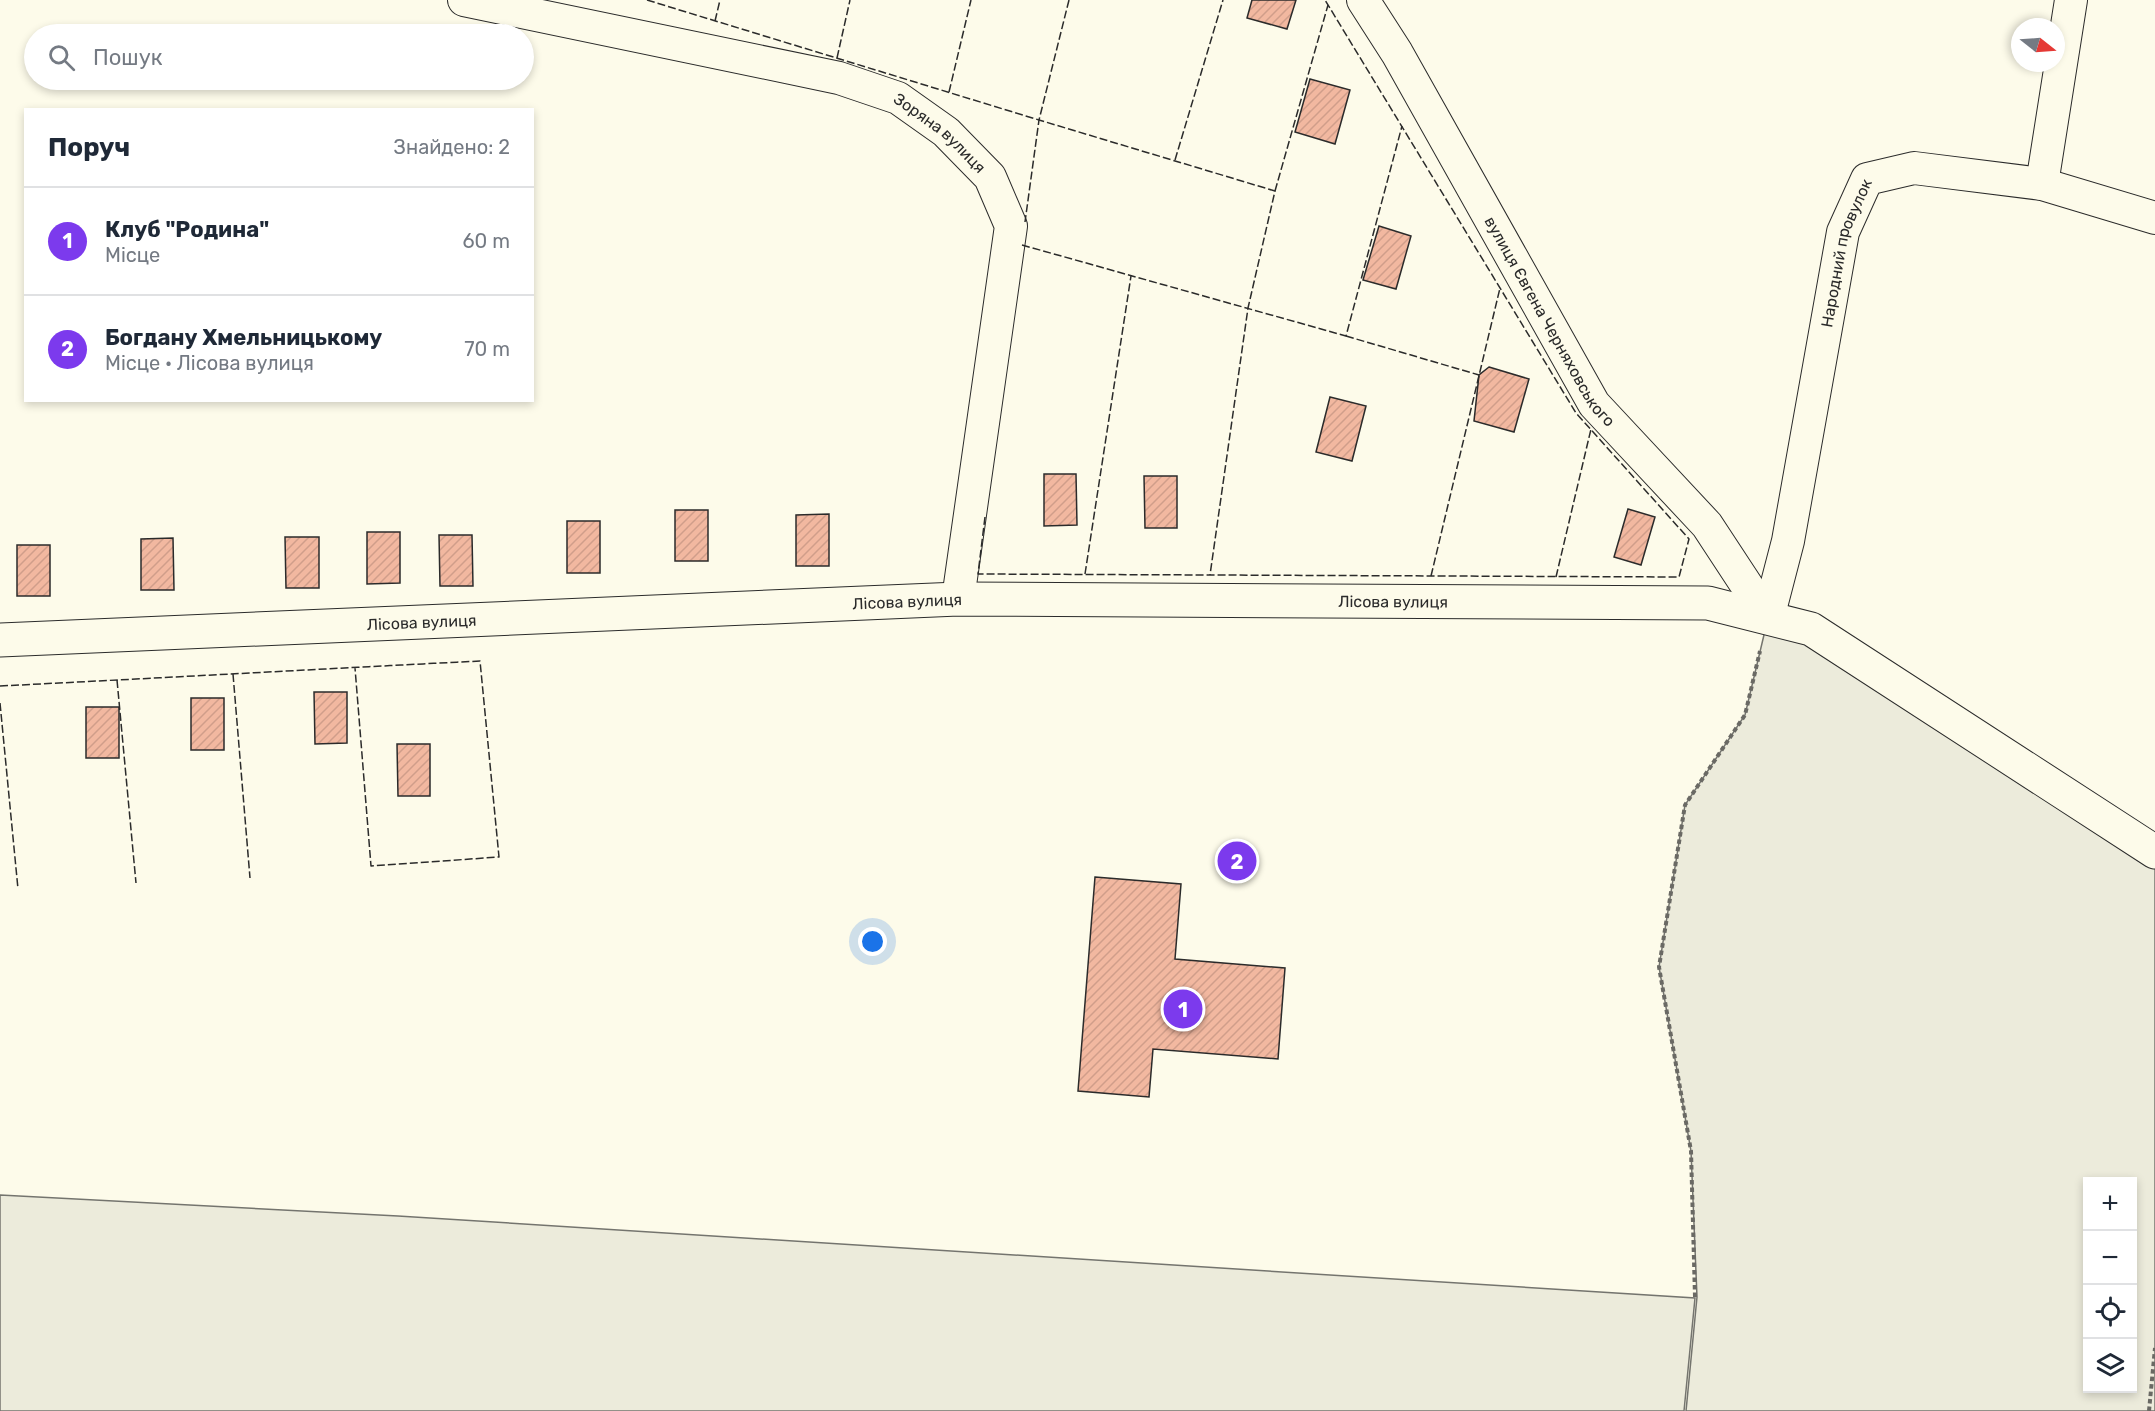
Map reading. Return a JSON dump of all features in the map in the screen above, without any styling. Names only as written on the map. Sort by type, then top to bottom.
[{"type":"street","name":"Зоряна вулиця","points":[[464,0],[839,78],[898,98],[946,132],[990,177],[1011,226],[958,599]]},
{"type":"street","name":"вулиця Євгена Черняховського","points":[[1363,0],[1397,53],[1594,404],[1707,525],[1768,618]]},
{"type":"street","points":[[2042,184],[2071,0]]},
{"type":"street","name":"Народний провулок","points":[[1768,618],[1788,541],[1843,232],[1867,179],[1914,168],[2042,184],[2155,218]]},
{"type":"street","name":"Лісова вулиця","points":[[0,640],[958,599],[1708,603],[1810,629],[2155,852]]},
{"type":"path","points":[[1695,1297],[1690,1151],[1659,967],[1685,805],[1745,715],[1768,618]]},
{"type":"path","points":[[2149,1411],[2155,1348]]},
{"type":"shaded area","points":[[1768,618],[2155,852],[2155,1411],[1686,1411],[1697,1297],[1691,1151],[1659,967],[1685,805],[1745,715]]},
{"type":"shaded area","points":[[0,1195],[398,1216],[1695,1298],[1684,1411],[0,1411]]},
{"type":"building","points":[[1252,0],[1296,0],[1287,29],[1247,18]]},
{"type":"building","points":[[1310,79],[1350,90],[1335,144],[1295,132]]},
{"type":"building","points":[[1379,226],[1411,236],[1396,289],[1363,280]]},
{"type":"building","points":[[1489,367],[1529,379],[1514,432],[1474,421],[1479,375]]},
{"type":"building","points":[[1330,397],[1366,406],[1352,461],[1316,452]]},
{"type":"building","points":[[1044,474],[1076,474],[1077,525],[1044,526]]},
{"type":"building","points":[[1144,476],[1177,476],[1177,528],[1145,528]]},
{"type":"building","points":[[1628,509],[1655,517],[1641,565],[1614,557]]},
{"type":"building","points":[[675,510],[708,510],[708,561],[675,561]]},
{"type":"building","points":[[829,514],[829,566],[796,566],[796,515]]},
{"type":"building","points":[[567,521],[600,521],[600,573],[567,573]]},
{"type":"building","points":[[367,532],[400,532],[400,583],[367,584]]},
{"type":"building","points":[[439,535],[472,535],[473,586],[440,586]]},
{"type":"building","points":[[285,537],[319,537],[319,588],[286,588]]},
{"type":"building","points":[[173,538],[174,590],[141,590],[141,539]]},
{"type":"building","points":[[17,545],[50,545],[50,596],[17,596]]},
{"type":"building","points":[[314,692],[347,692],[347,743],[315,744]]},
{"type":"building","points":[[191,698],[224,698],[224,750],[191,750]]},
{"type":"building","points":[[86,707],[119,707],[119,758],[86,758]]},
{"type":"building","points":[[397,744],[430,744],[430,796],[398,796]]},
{"type":"building","points":[[1095,877],[1181,884],[1175,959],[1285,968],[1278,1059],[1153,1049],[1149,1097],[1078,1091]]},
{"type":"fence","points":[[647,0],[1039,120],[1025,222]]},
{"type":"fence","points":[[715,21],[720,0]]},
{"type":"fence","points":[[837,58],[850,0]]},
{"type":"fence","points":[[949,92],[971,0]]},
{"type":"fence","points":[[1069,0],[1039,120],[1275,191],[1248,308],[1210,575]]},
{"type":"fence","points":[[1175,160],[1223,0]]},
{"type":"fence","points":[[985,517],[978,574],[1679,577],[1689,539],[1576,413],[1325,0]]},
{"type":"fence","points":[[1275,191],[1328,5]]},
{"type":"fence","points":[[1022,245],[1346,336],[1402,126]]},
{"type":"fence","points":[[1085,574],[1131,276]]},
{"type":"fence","points":[[1431,576],[1500,288]]},
{"type":"fence","points":[[1346,336],[1479,375]]},
{"type":"fence","points":[[1556,577],[1591,429]]},
{"type":"fence","points":[[0,686],[480,661],[499,857],[371,866],[355,668]]},
{"type":"fence","points":[[233,674],[250,878]]},
{"type":"fence","points":[[117,680],[136,883]]},
{"type":"fence","points":[[0,703],[18,889]]},
{"type":"place","name":"Богдану Хмельницькому","points":[[1237,861]]},
{"type":"place","name":"Клуб \"Родина\"","points":[[1183,1009]]}]
